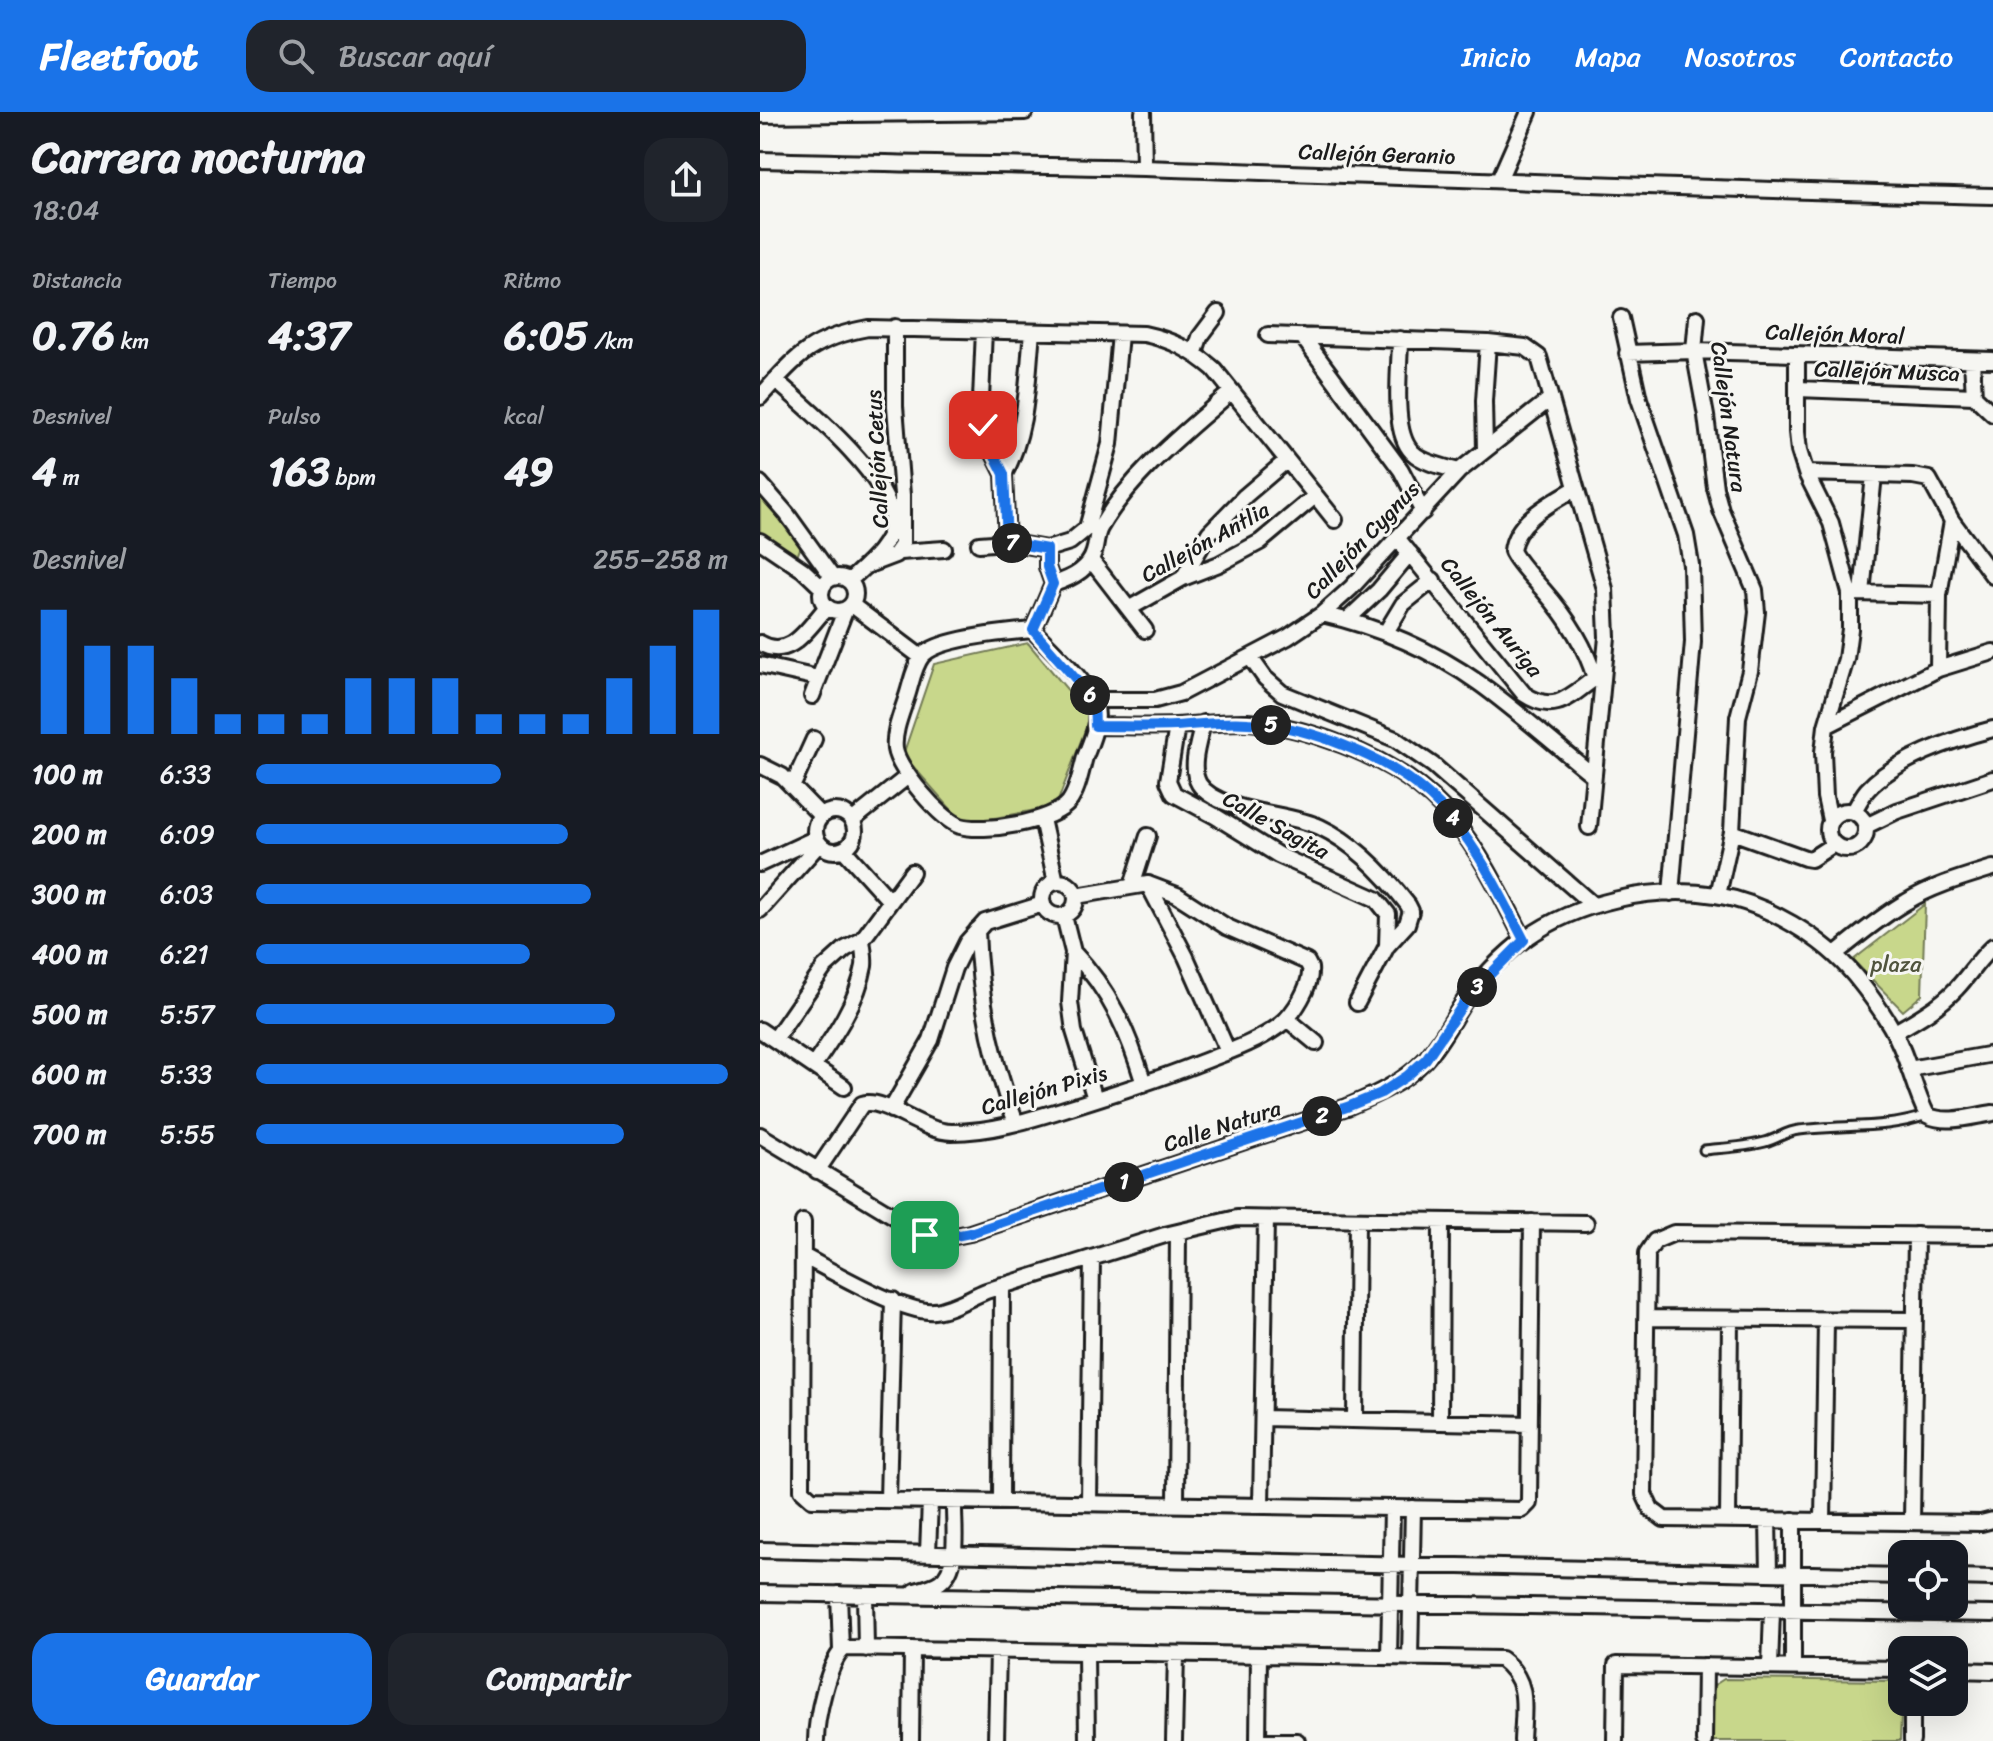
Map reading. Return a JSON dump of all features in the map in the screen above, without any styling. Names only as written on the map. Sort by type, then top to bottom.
[{"type":"street","points":[[760,115],[1025,112]]},
{"type":"street","points":[[1143,112],[1144,168]]},
{"type":"street","points":[[1499,180],[1529,112]]},
{"type":"street","name":"Callejón Geranio","points":[[760,160],[1144,168],[1993,196]]},
{"type":"street","points":[[1195,352],[1200,337],[1218,313]]},
{"type":"street","points":[[1621,318],[1639,399],[1686,535],[1691,565],[1693,642],[1671,893]]},
{"type":"street","name":"Callejón Natura","points":[[1697,318],[1694,351],[1715,488],[1721,510],[1755,590],[1757,612],[1750,671],[1738,717],[1732,832],[1718,895]]},
{"type":"street","name":"Callejón Cetus","points":[[866,566],[900,552],[903,538],[898,520],[895,327]]},
{"type":"street","points":[[760,397],[792,361],[827,338],[868,328],[1074,332],[1160,338],[1195,352],[1232,391],[1335,520]]},
{"type":"street","points":[[984,330],[983,425],[1004,474],[1007,542]]},
{"type":"street","points":[[1004,474],[1020,437],[1032,332]]},
{"type":"street","points":[[1053,584],[1074,575],[1091,560],[1092,530],[1110,444],[1120,334]]},
{"type":"street","points":[[1268,335],[1488,343],[1534,351],[1543,366],[1605,589],[1607,637],[1599,676],[1589,827]]},
{"type":"street","points":[[1302,336],[1401,470],[1423,512]]},
{"type":"street","name":"Callejón Cygnus","points":[[1400,339],[1400,416],[1405,442],[1413,454],[1459,471]]},
{"type":"street","points":[[1485,450],[1488,343]]},
{"type":"street","name":"Callejón Moral","points":[[1627,353],[1694,351],[1993,360]]},
{"type":"street","points":[[1797,355],[1797,432],[1806,473],[1831,523],[1856,593]]},
{"type":"street","name":"Callejón Musca","points":[[1972,360],[1974,396]]},
{"type":"street","name":"Callejón Cetus","points":[[775,380],[823,422],[860,461],[898,520]]},
{"type":"street","name":"Callejón Musca","points":[[1798,389],[1974,396],[1993,414]]},
{"type":"street","points":[[979,544],[1007,542],[1047,549],[1070,542],[1092,530],[1151,464],[1232,391]]},
{"type":"street","name":"Callejón Cygnus","points":[[1094,700],[1155,700],[1181,693],[1322,614],[1398,539],[1459,471],[1550,399]]},
{"type":"street","points":[[1183,578],[1209,533],[1245,496],[1286,461]]},
{"type":"street","points":[[1806,473],[1929,479],[1952,521],[1993,576]]},
{"type":"street","points":[[1830,820],[1841,811],[1854,811],[1860,815],[1866,833],[1859,845],[1847,849],[1834,844],[1828,833],[1830,820],[1823,776],[1826,726],[1846,659],[1874,475]]},
{"type":"street","points":[[760,483],[787,514],[828,583]]},
{"type":"street","points":[[1576,488],[1523,527],[1515,536],[1512,551],[1577,634],[1599,676]]},
{"type":"street","name":"Callejón Antlia","points":[[1091,560],[1130,608],[1183,578],[1219,564],[1260,542],[1315,496]]},
{"type":"street","name":"Callejón Cetus","points":[[849,581],[866,566],[898,520]]},
{"type":"street","points":[[1938,669],[1939,595],[1952,521]]},
{"type":"street","name":"Callejón Auriga","points":[[1398,539],[1508,677],[1535,702],[1559,702],[1599,676]]},
{"type":"street","points":[[760,541],[828,583],[849,581],[855,592],[812,696]]},
{"type":"street","points":[[788,559],[803,557],[807,545]]},
{"type":"street","points":[[900,552],[944,549]]},
{"type":"street","points":[[1033,630],[1053,584],[1047,567],[1047,549]]},
{"type":"street","name":"Callejón Cygnus","points":[[1347,620],[1379,590],[1410,553]]},
{"type":"street","points":[[1386,632],[1403,604],[1433,580]]},
{"type":"street","points":[[828,583],[821,598],[826,608],[832,611],[848,608],[921,657]]},
{"type":"street","points":[[1856,593],[1939,595]]},
{"type":"street","points":[[760,643],[770,649],[790,646],[826,608]]},
{"type":"street","points":[[1130,608],[1145,630]]},
{"type":"street","name":"Callejón Auriga","points":[[1322,614],[1386,632],[1424,649],[1478,683],[1593,775]]},
{"type":"street","points":[[1033,630],[1094,700],[1095,726],[1068,803],[1058,812],[1042,819],[990,827],[961,826],[949,821],[897,760],[894,742],[921,657],[941,645],[1033,630]]},
{"type":"street","points":[[1826,726],[1938,669],[1993,652]]},
{"type":"street","points":[[1250,657],[1265,678],[1282,693],[1395,739],[1433,765],[1593,905]]},
{"type":"street","points":[[760,665],[818,678]]},
{"type":"street","points":[[1095,726],[1247,722],[1287,727],[1377,758],[1415,782],[1452,817],[1483,860],[1524,940]]},
{"type":"street","points":[[1203,723],[1196,756],[1196,776],[1206,792],[1224,802],[1298,817],[1322,828],[1364,858],[1401,895],[1411,911],[1407,924],[1387,946],[1357,1003]]},
{"type":"street","name":"Calle Sagita","points":[[1177,726],[1169,787],[1181,800],[1215,816],[1278,855],[1376,899]]},
{"type":"street","points":[[1854,811],[1866,791],[1893,770],[1958,739],[1993,729]]},
{"type":"street","points":[[793,785],[814,739]]},
{"type":"street","points":[[760,765],[793,785],[821,816]]},
{"type":"street","points":[[853,820],[908,776]]},
{"type":"street","points":[[1866,826],[1897,811],[1993,779]]},
{"type":"street","points":[[1215,816],[1224,802]]},
{"type":"street","points":[[838,810],[853,820],[855,837],[844,850],[831,851],[817,841],[815,830],[821,816],[838,810]]},
{"type":"street","points":[[1042,819],[1056,882]]},
{"type":"street","points":[[1732,832],[1811,859],[1834,844]]},
{"type":"street","points":[[1132,886],[1148,836]]},
{"type":"street","points":[[760,864],[817,841]]},
{"type":"street","points":[[760,910],[817,841]]},
{"type":"street","points":[[844,850],[890,901]]},
{"type":"street","points":[[1835,954],[1908,900],[1993,868]]},
{"type":"street","points":[[775,1039],[824,968],[845,949],[862,940],[912,872]]},
{"type":"street","points":[[1386,881],[1376,899],[1388,914],[1387,946]]},
{"type":"street","points":[[1056,882],[1069,885],[1076,896],[1074,908],[1064,916],[1054,915],[1043,904],[1044,890],[1056,882]]},
{"type":"street","points":[[1076,896],[1148,884],[1186,957],[1228,1052]]},
{"type":"street","name":"Callejón Pixis","points":[[817,1171],[854,1112],[869,1099],[918,1124],[948,1133],[981,1131],[1144,1084],[1228,1052],[1262,1036],[1287,1019],[1308,981],[1310,968],[1307,962],[1227,927],[1177,895],[1148,884]]},
{"type":"street","name":"Calle Natura","points":[[760,1135],[925,1235],[945,1238],[970,1233],[1381,1093],[1426,1059],[1468,997],[1524,940],[1593,905],[1671,893],[1718,895],[1757,907],[1797,928],[1835,954],[1856,977],[1895,1032],[1927,1115]]},
{"type":"street","points":[[891,1110],[931,1040],[959,955],[977,930],[1000,916],[1043,904]]},
{"type":"street","points":[[1064,916],[1073,952],[1070,1002],[1074,1031],[1095,1099]]},
{"type":"street","points":[[977,930],[987,1032],[1000,1082],[1016,1123]]},
{"type":"street","points":[[814,1065],[858,988],[864,963],[862,940]]},
{"type":"street","points":[[1895,1032],[1926,1014],[1956,989],[1976,962],[1993,946]]},
{"type":"street","points":[[1073,952],[1098,981],[1122,1020],[1144,1084]]},
{"type":"street","points":[[1287,1019],[1316,1043]]},
{"type":"street","points":[[760,1030],[844,1087]]},
{"type":"street","points":[[1909,1069],[1993,1054]]},
{"type":"street","points":[[1927,1115],[1949,1120],[1993,1113]]},
{"type":"street","points":[[803,1256],[903,1306],[932,1311],[1002,1285],[1178,1232],[1237,1218],[1586,1223]]},
{"type":"street","points":[[1261,1506],[1266,1219]]},
{"type":"street","points":[[1355,1420],[1357,1220]]},
{"type":"street","points":[[1440,1422],[1441,1221]]},
{"type":"street","points":[[803,1222],[802,1490],[812,1499],[1522,1510],[1529,1503],[1532,1222]]},
{"type":"street","points":[[1176,1504],[1178,1232]]},
{"type":"street","points":[[1993,1236],[1674,1233],[1655,1241],[1647,1253],[1644,1494],[1651,1509],[1664,1519],[1981,1523],[1993,1520]]},
{"type":"street","points":[[1912,1522],[1916,1235]]},
{"type":"street","points":[[1089,1503],[1092,1258]]},
{"type":"street","points":[[1001,1502],[1002,1285]]},
{"type":"street","points":[[888,1500],[893,1300]]},
{"type":"street","points":[[1646,1318],[1915,1320]]},
{"type":"street","points":[[1728,1519],[1730,1319]]},
{"type":"street","points":[[1823,1521],[1826,1320]]},
{"type":"street","points":[[1263,1418],[1530,1424]]},
{"type":"street","points":[[928,1553],[930,1501]]},
{"type":"street","points":[[904,1596],[939,1582],[949,1571],[954,1501]]},
{"type":"street","points":[[1389,1657],[1392,1508]]},
{"type":"street","points":[[1410,1658],[1413,1508]]},
{"type":"street","points":[[1768,1520],[1769,1573]]},
{"type":"street","points":[[1793,1520],[1793,1667]]},
{"type":"street","points":[[760,1550],[1888,1576]]},
{"type":"street","points":[[1968,1577],[1993,1578]]},
{"type":"street","points":[[760,1593],[1993,1614]]},
{"type":"street","points":[[816,1741],[818,1716],[827,1683],[841,1650],[839,1594]]},
{"type":"street","points":[[865,1595],[866,1649]]},
{"type":"street","points":[[1770,1667],[1772,1611]]},
{"type":"street","points":[[911,1741],[912,1649]]},
{"type":"street","points":[[841,1650],[1501,1659],[1510,1666],[1523,1687],[1522,1741]]},
{"type":"street","points":[[996,1741],[998,1651]]},
{"type":"street","points":[[1086,1652],[1087,1741]]},
{"type":"street","points":[[1174,1741],[1176,1654]]},
{"type":"street","points":[[1259,1655],[1258,1741],[1297,1741]]},
{"type":"street","points":[[1615,1741],[1616,1665],[1888,1669]]},
{"type":"street","points":[[1704,1741],[1705,1666]]},
{"type":"street","points":[[1968,1670],[1993,1671]]},
{"type":"street","points":[[1912,1716],[1912,1741]]},
{"type":"lane","points":[[1704,1150],[1769,1141],[1792,1131],[1847,1125],[1902,1124],[1927,1115]]},
{"type":"green space","points":[[760,490],[779,511],[801,546],[798,554],[792,555],[760,535]]},
{"type":"green space","points":[[1028,643],[1087,713],[1087,725],[1056,806],[964,824],[903,755],[934,664]]},
{"type":"green space","name":"plaza","points":[[1925,904],[1922,995],[1903,1011],[1853,960]]},
{"type":"green space","points":[[1724,1679],[1888,1681],[1888,1716],[1901,1716],[1900,1741],[1712,1741],[1713,1686]]},
{"type":"route","points":[[925,1235],[945,1238],[970,1233],[1381,1093],[1426,1059],[1468,997],[1524,940],[1483,860],[1452,817],[1415,782],[1377,758],[1287,727],[1247,722],[1095,726],[1094,700],[1033,630],[1053,584],[1047,567],[1047,549],[1007,542],[1004,474],[983,425]]}]
